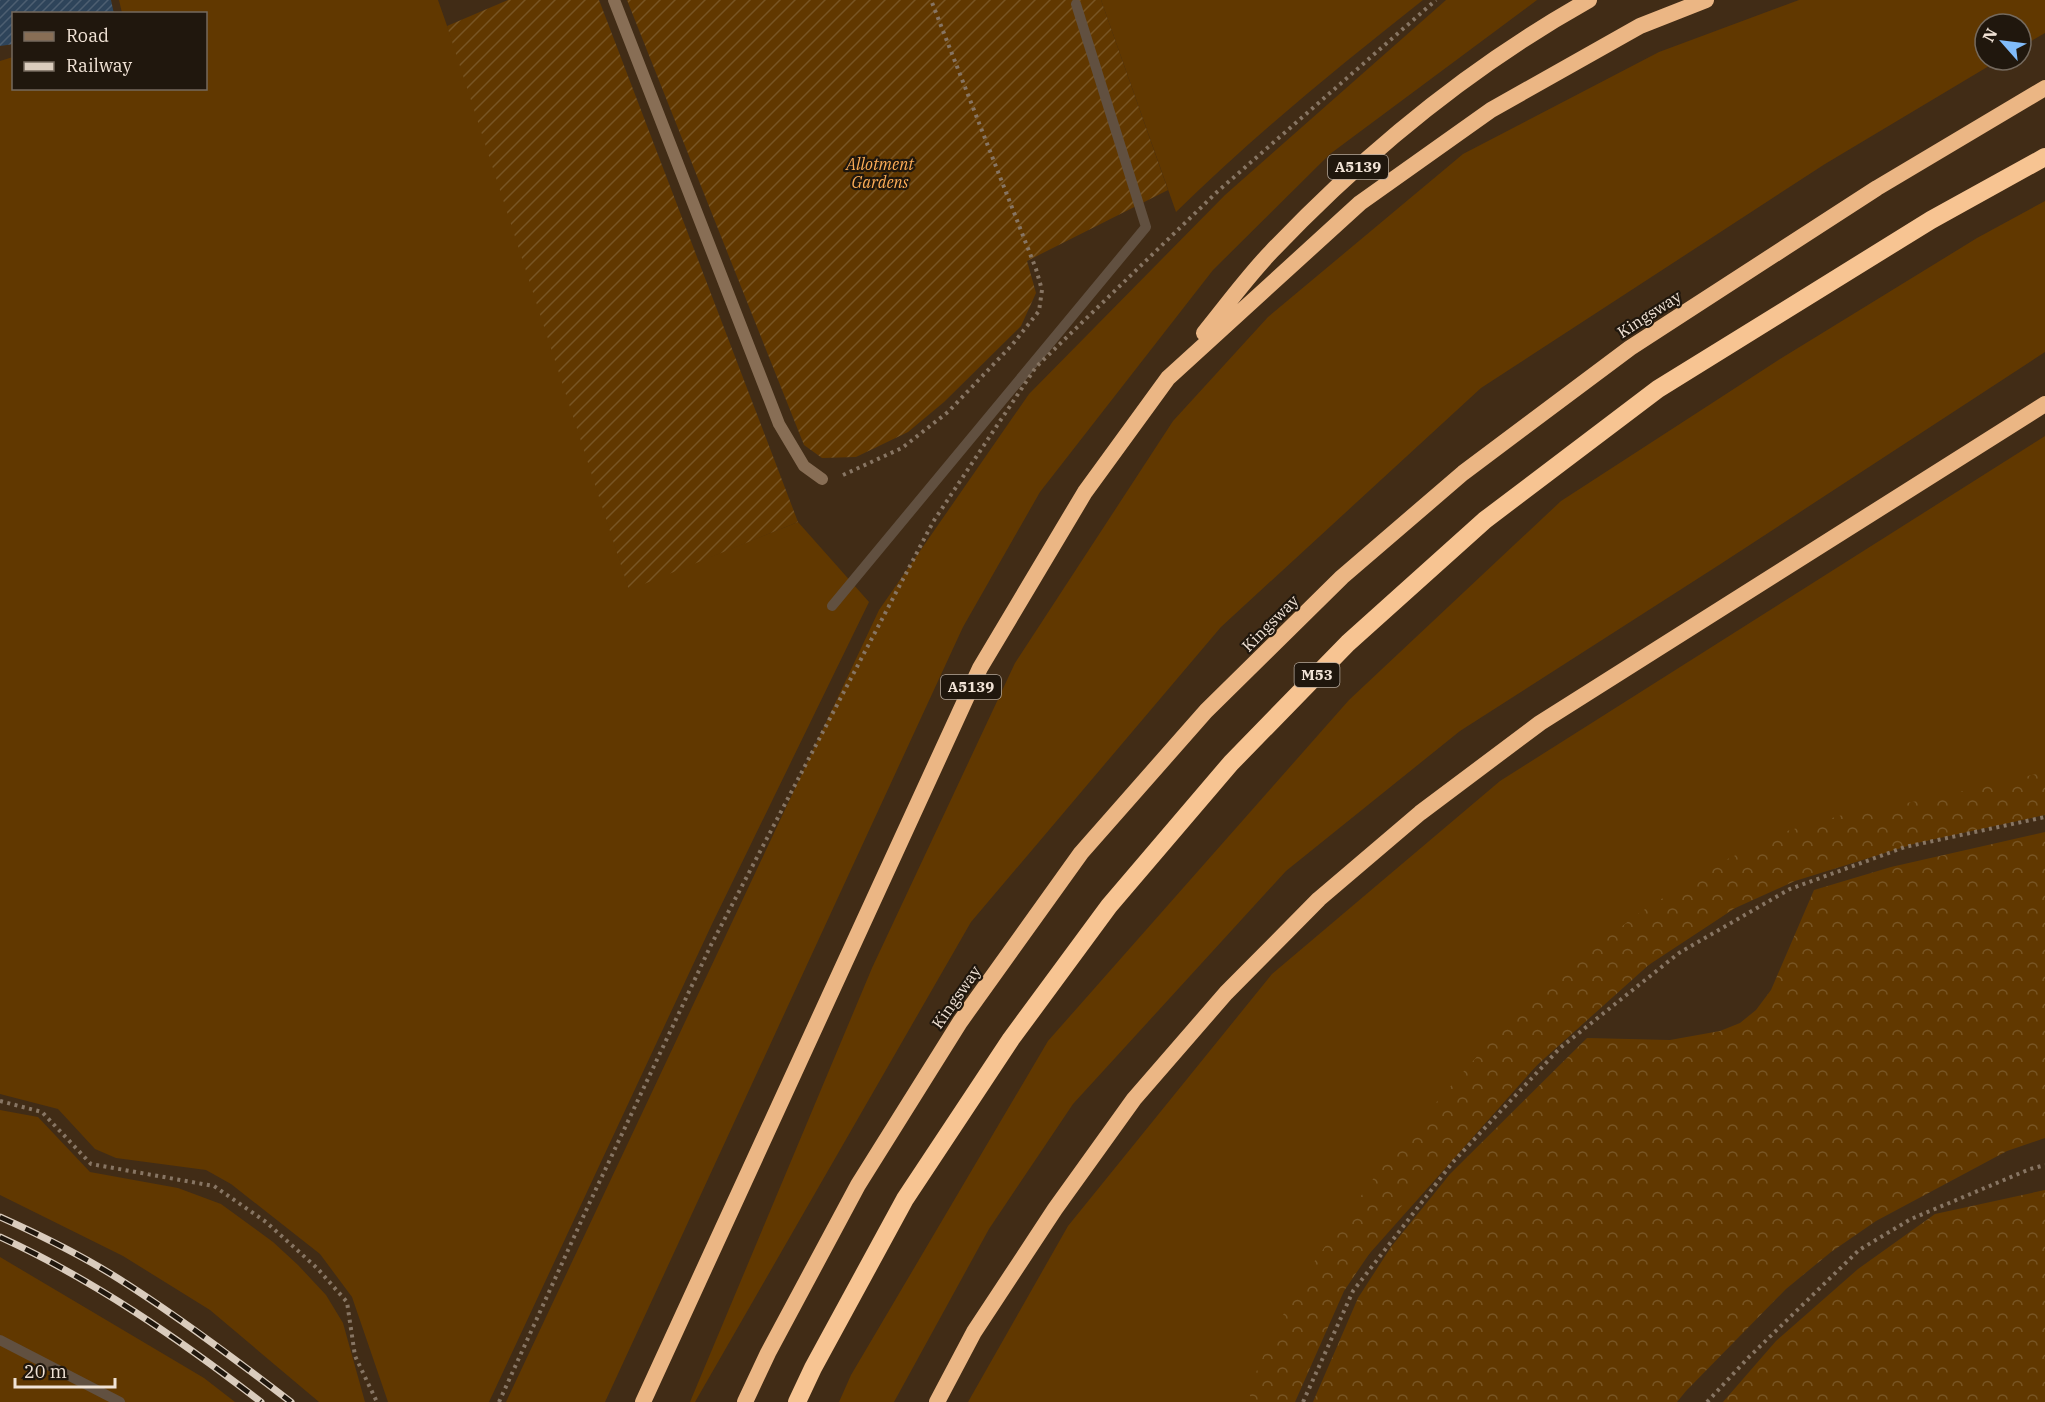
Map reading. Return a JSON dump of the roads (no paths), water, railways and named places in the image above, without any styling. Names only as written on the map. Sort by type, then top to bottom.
[{"type":"highway","name":"A5139","points":[[643,1402],[980,668],[1085,492],[1168,378],[1270,253],[1363,162],[1452,89],[1558,17],[1588,0]]},
{"type":"highway","name":"A5139","points":[[1168,378],[1360,203],[1491,110],[1640,26],[1706,0]]},
{"type":"highway","name":"Kingsway","points":[[745,1402],[772,1344],[858,1185],[960,1022],[1082,853],[1206,711],[1350,570],[1463,472],[1602,368],[1877,188],[2045,88]]},
{"type":"highway","name":"M53","points":[[797,1402],[904,1199],[1011,1039],[1116,897],[1231,763],[1348,643],[1485,520],[1658,389],[1931,220],[2045,157]]},
{"type":"highway","points":[[937,1402],[980,1323],[1055,1209],[1134,1099],[1226,993],[1319,899],[1420,813],[1540,723],[2045,402]]},
{"type":"street","points":[[614,0],[779,424],[804,466],[822,479]]},
{"type":"waterway","points":[[832,606],[1146,227],[1076,4]]},
{"type":"waterway","points":[[0,1340],[120,1402]]},
{"type":"railway","points":[[0,1217],[60,1246],[119,1279],[163,1308],[291,1402]]},
{"type":"railway","points":[[0,1237],[102,1291],[167,1333],[261,1402]]},
{"type":"park label","name":"Allotment Gardens","points":[[880,173]]}]
